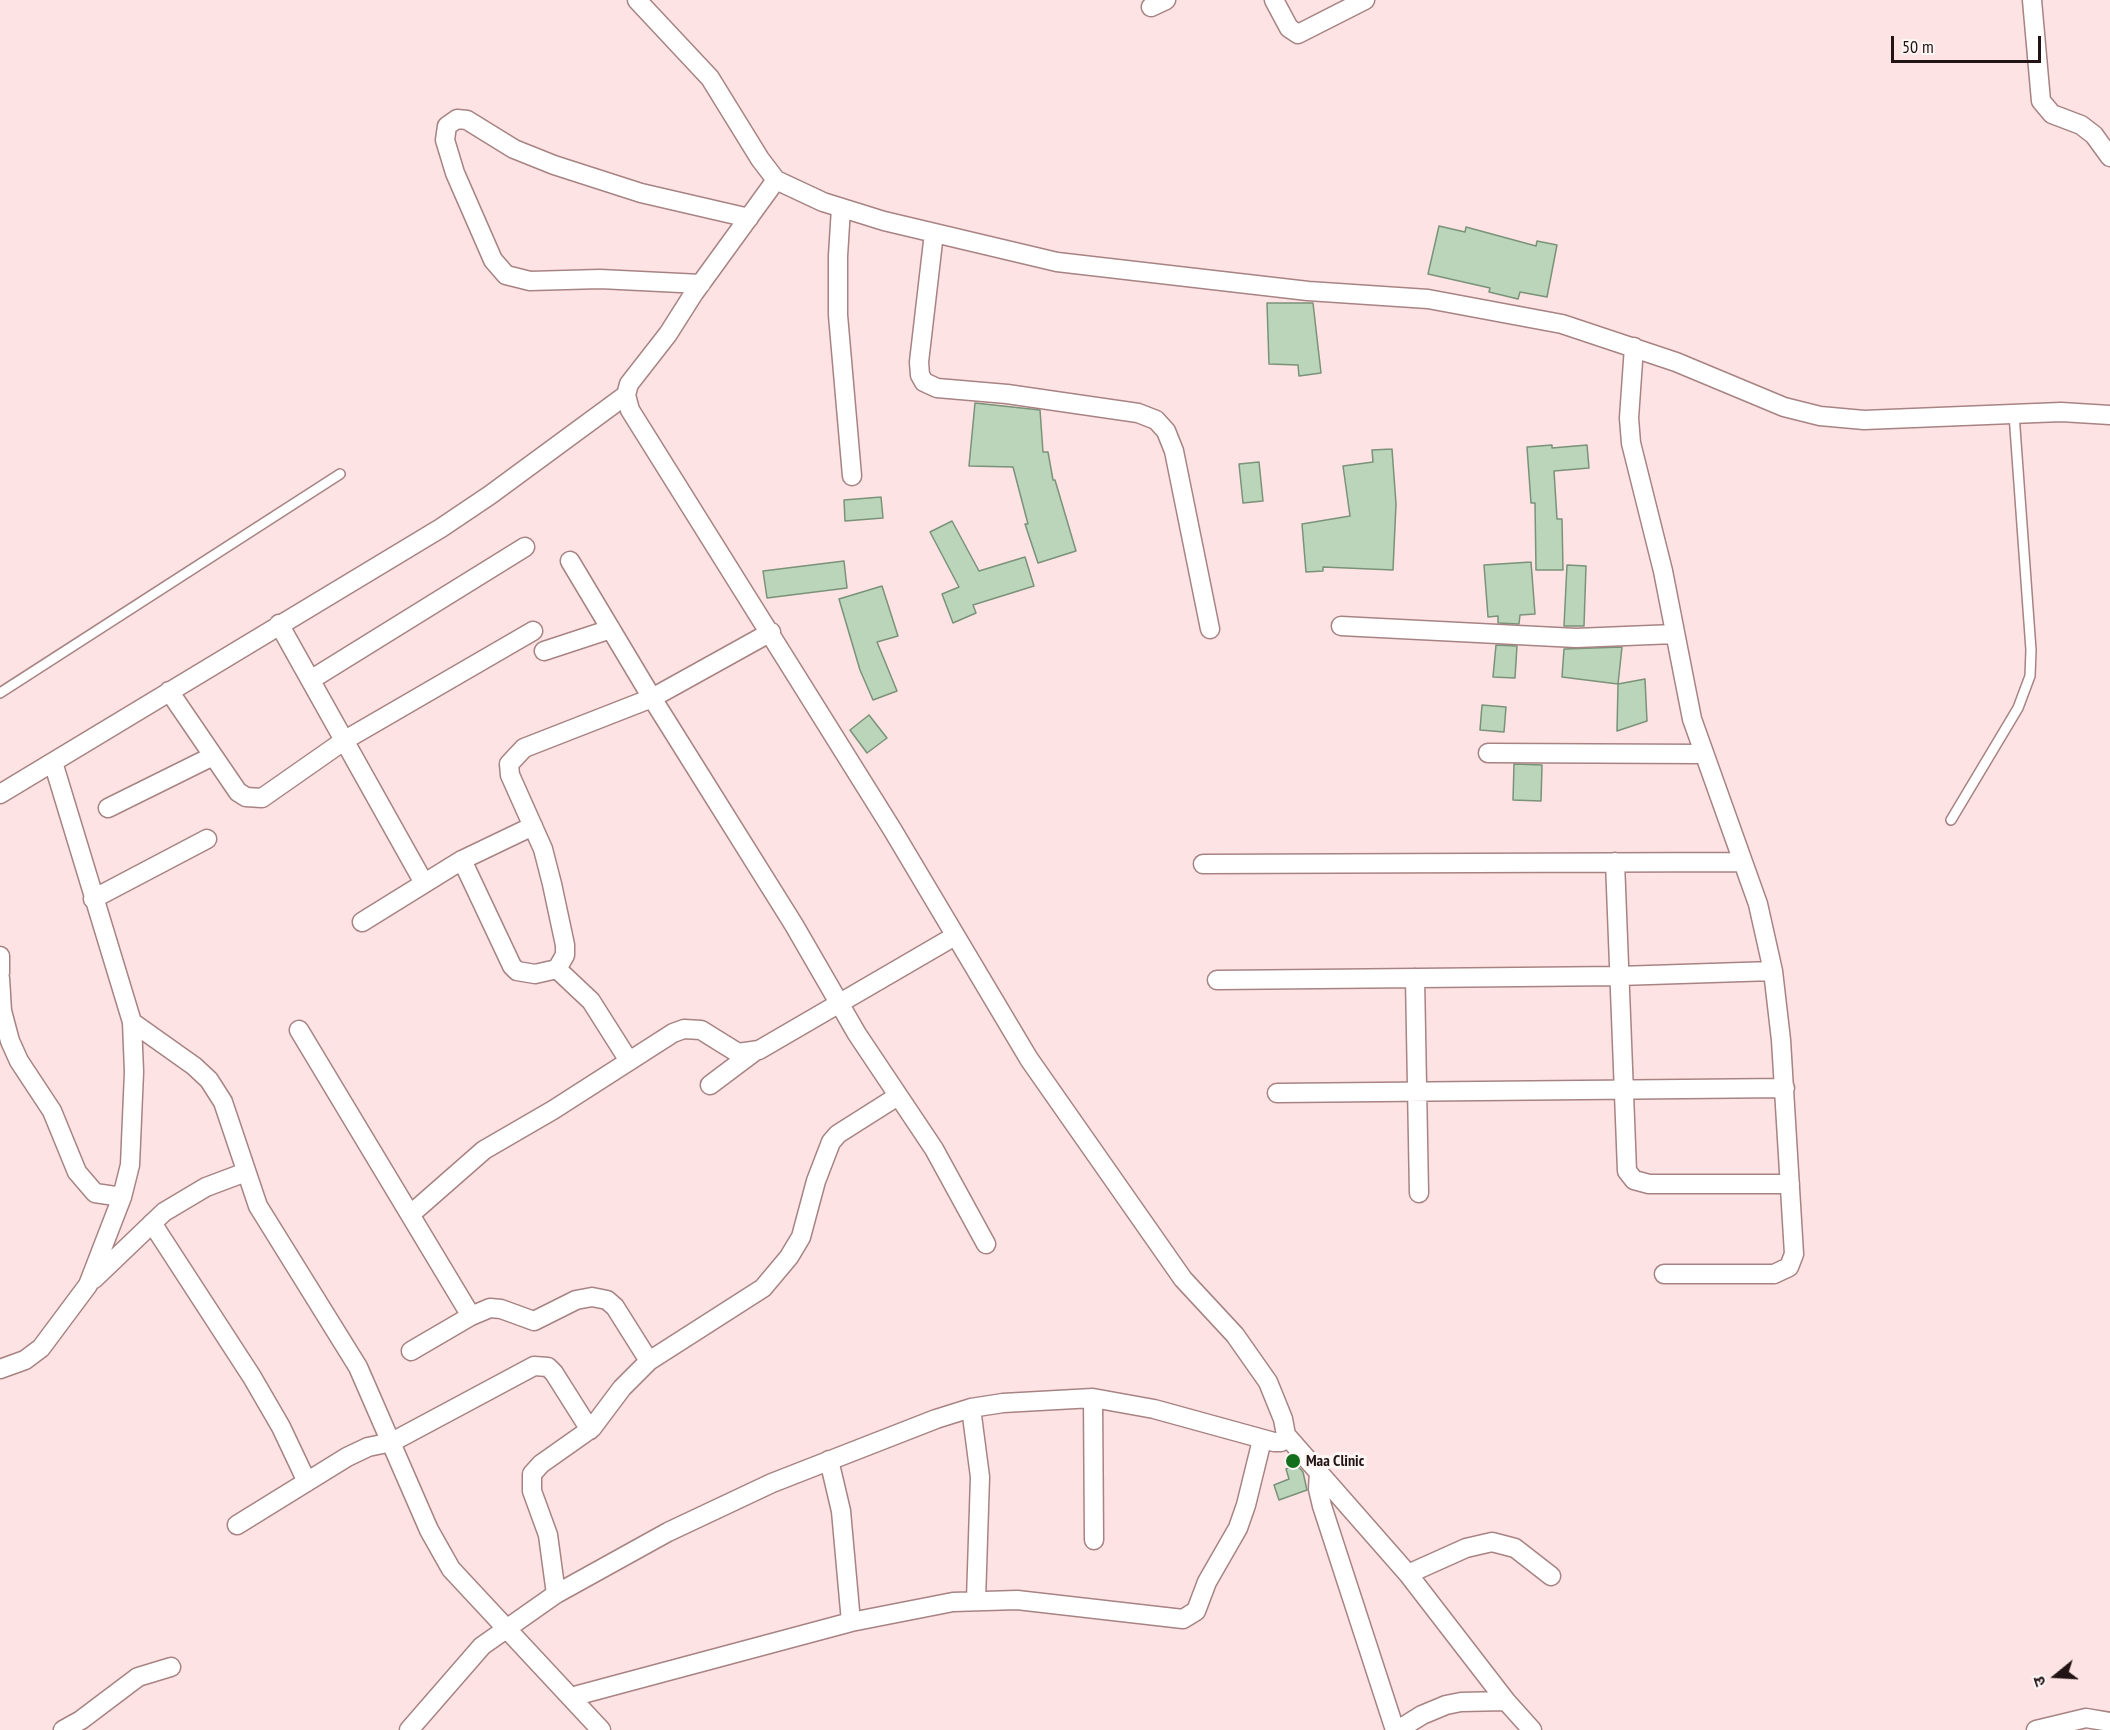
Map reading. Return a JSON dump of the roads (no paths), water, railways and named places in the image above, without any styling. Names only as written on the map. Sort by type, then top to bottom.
[{"type":"street","points":[[637,0],[710,78],[760,159],[776,180],[796,192],[842,208],[934,233],[1057,262],[1308,291],[1428,299],[1563,324],[1676,362],[1784,407],[1820,416],[1864,420],[2061,412],[2110,415]]},
{"type":"street","points":[[1274,0],[1289,27],[1298,34],[1365,0]]},
{"type":"street","points":[[2032,0],[2041,100],[2052,114],[2081,125],[2094,135],[2110,157]]},
{"type":"street","points":[[701,284],[600,279],[530,281],[506,275],[493,260],[455,173],[445,140],[447,126],[457,119],[466,120],[514,149],[554,165],[641,193],[749,218]]},
{"type":"street","points":[[776,180],[668,334],[629,384],[626,395],[630,410],[771,632],[1029,1059],[1183,1280],[1234,1335],[1268,1382],[1283,1419],[1286,1435],[1408,1574],[1506,1701],[1532,1730]]},
{"type":"street","points":[[842,208],[838,256],[838,315],[852,476]]},
{"type":"street","points":[[934,233],[919,362],[920,375],[924,382],[937,388],[1007,394],[1138,413],[1156,420],[1166,431],[1174,451],[1210,629]]},
{"type":"street","points":[[1634,347],[1629,418],[1631,443],[1656,542],[1692,719],[1758,904],[1773,971],[1785,1088],[1794,1254],[1789,1267],[1774,1274],[1664,1274]]},
{"type":"street","points":[[0,794],[490,495],[626,395]]},
{"type":"street","points":[[312,679],[525,547]]},
{"type":"street","points":[[570,561],[652,698],[776,895],[838,1004],[934,1149],[986,1244]]},
{"type":"street","points":[[279,624],[312,679],[424,884]]},
{"type":"street","points":[[1341,627],[1576,638],[1675,634]]},
{"type":"street","points":[[544,651],[611,629]]},
{"type":"street","points":[[169,691],[238,792],[246,797],[262,798],[345,740],[533,631]]},
{"type":"street","points":[[462,860],[512,966],[517,970],[535,974],[557,969],[565,955],[565,945],[543,849],[508,769],[514,756],[524,748],[652,698],[771,632]]},
{"type":"street","points":[[1488,753],[1703,754]]},
{"type":"street","points":[[108,808],[213,756]]},
{"type":"street","points":[[52,762],[132,1022],[134,1072],[130,1166],[122,1197],[88,1285]]},
{"type":"street","points":[[362,922],[462,860],[533,826]]},
{"type":"street","points":[[93,898],[207,839]]},
{"type":"street","points":[[1615,862],[1624,1163],[1627,1171],[1634,1180],[1649,1184],[1790,1184]]},
{"type":"street","points":[[1203,864],[1743,862]]},
{"type":"street","points":[[710,1085],[754,1052],[955,936]]},
{"type":"street","points":[[0,956],[2,1011],[10,1041],[19,1061],[52,1111],[77,1172],[95,1193],[122,1197]]},
{"type":"street","points":[[557,969],[591,1001],[629,1061]]},
{"type":"street","points":[[1217,980],[1619,976],[1773,971]]},
{"type":"street","points":[[1415,978],[1419,1192]]},
{"type":"street","points":[[132,1022],[186,1059],[209,1080],[230,1118],[250,1190],[267,1222],[358,1367],[443,1556],[460,1581],[601,1730]]},
{"type":"street","points":[[411,1214],[484,1150],[684,1029],[706,1031],[738,1053],[754,1052]]},
{"type":"street","points":[[298,1030],[471,1316]]},
{"type":"street","points":[[1276,1093],[1785,1088]]},
{"type":"street","points":[[556,1594],[548,1535],[530,1481],[541,1464],[590,1430],[622,1388],[649,1361],[763,1288],[789,1257],[801,1237],[816,1181],[831,1142],[838,1134],[898,1096]]},
{"type":"street","points":[[0,1369],[24,1360],[41,1347],[88,1285],[164,1212],[206,1187],[246,1172]]},
{"type":"street","points":[[152,1223],[258,1387],[281,1427],[307,1482]]},
{"type":"street","points":[[411,1351],[471,1316],[496,1308],[534,1321],[576,1300],[600,1298],[615,1308],[649,1361]]},
{"type":"street","points":[[237,1525],[368,1447],[392,1442],[529,1367],[542,1365],[554,1373],[590,1430]]},
{"type":"street","points":[[409,1730],[466,1661],[505,1628],[556,1594],[710,1511],[829,1460],[971,1408],[1003,1402],[1093,1398],[1154,1409],[1262,1440],[1281,1442],[1286,1435]]},
{"type":"street","points":[[1093,1398],[1094,1540]]},
{"type":"street","points":[[971,1408],[980,1477],[976,1600]]},
{"type":"street","points":[[571,1697],[851,1622],[894,1612],[976,1600],[1053,1603],[1176,1620],[1190,1616],[1200,1602],[1207,1582],[1242,1517],[1262,1440]]},
{"type":"street","points":[[829,1460],[841,1511],[851,1622]]},
{"type":"street","points":[[1319,1472],[1319,1496],[1396,1730],[1422,1714],[1446,1705],[1461,1702],[1506,1701]]},
{"type":"street","points":[[1408,1574],[1466,1548],[1492,1542],[1515,1548],[1551,1576]]},
{"type":"street","points":[[63,1730],[81,1720],[129,1682],[171,1667]]},
{"type":"street","points":[[2036,1730],[2086,1718],[2107,1720]]},
{"type":"lane","points":[[1951,820],[2018,708],[2030,676],[2031,650],[2014,414]]},
{"type":"lane","points":[[0,693],[340,474]]},
{"type":"place","name":"Maa Clinic","points":[[1293,1461]]}]
